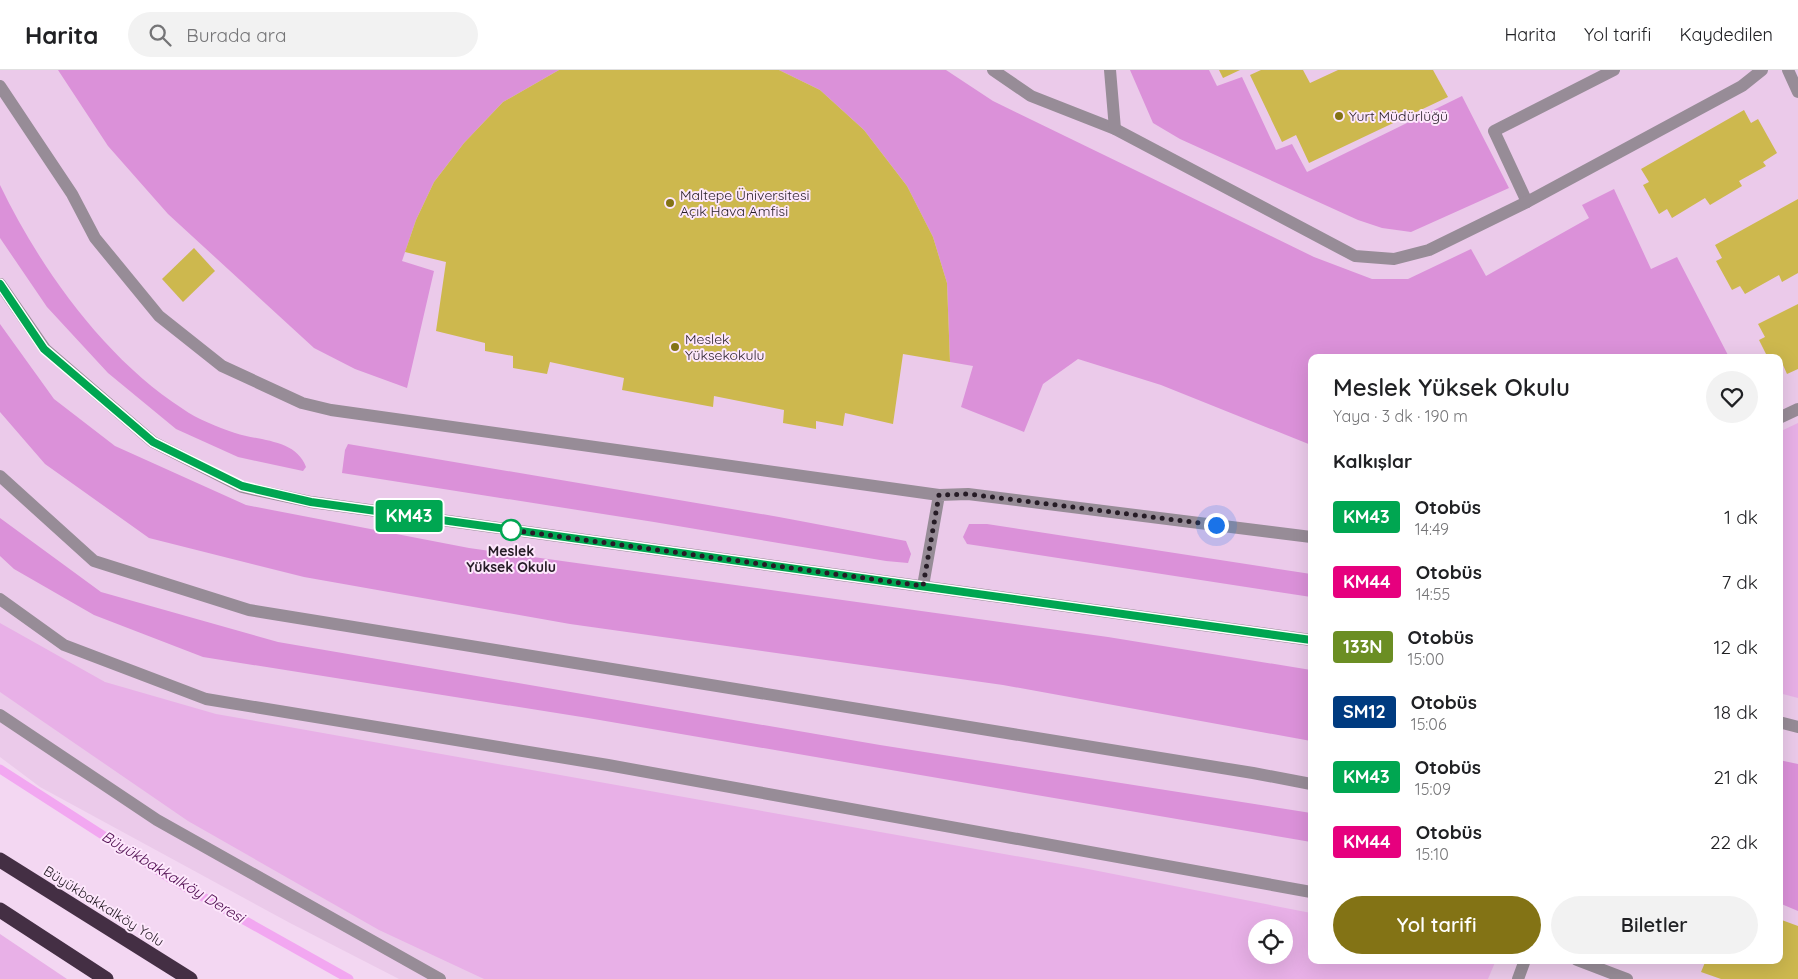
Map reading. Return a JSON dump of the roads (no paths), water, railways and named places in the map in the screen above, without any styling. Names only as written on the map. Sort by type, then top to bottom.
[{"type":"highway","name":"Büyükbakkalköy Yolu","points":[[0,860],[190,979]]},
{"type":"highway","points":[[0,910],[106,979]]},
{"type":"street","points":[[993,70],[1031,96],[1115,129],[1355,256],[1394,259],[1429,250],[1528,202],[1742,86],[1762,70]]},
{"type":"street","points":[[1110,70],[1115,129]]},
{"type":"street","points":[[1528,202],[1494,131],[1614,70]]},
{"type":"street","points":[[1788,70],[1798,92]]},
{"type":"street","points":[[0,86],[72,194],[95,238],[159,316],[222,366],[302,403],[331,410],[939,495],[968,494],[1308,537]]},
{"type":"street","points":[[0,284],[44,349],[153,442],[242,486],[311,502],[1308,640]]},
{"type":"street","points":[[1783,416],[1798,409]]},
{"type":"street","points":[[0,476],[94,561],[249,610],[1243,771],[1308,783]]},
{"type":"street","points":[[923,586],[939,495]]},
{"type":"street","points":[[0,599],[64,645],[206,699],[608,765],[1308,891]]},
{"type":"street","points":[[0,715],[157,820],[440,979]]},
{"type":"street","points":[[1783,723],[1798,727]]},
{"type":"street","points":[[1518,979],[1524,964]]},
{"type":"street","points":[[1588,964],[1627,979]]},
{"type":"waterway","name":"Büyükbakkalköy Deresi","points":[[0,769],[171,879],[349,979]]},
{"type":"place","name":"Yurt Müdürlüğü","points":[[1339,116]]},
{"type":"place","name":"Maltepe Üniversitesi Açık Hava Amfisi","points":[[670,203]]},
{"type":"place","name":"Meslek Yüksekokulu","points":[[675,347]]},
{"type":"place","name":"Meslek Yüksek Okulu","points":[[511,530]]}]
